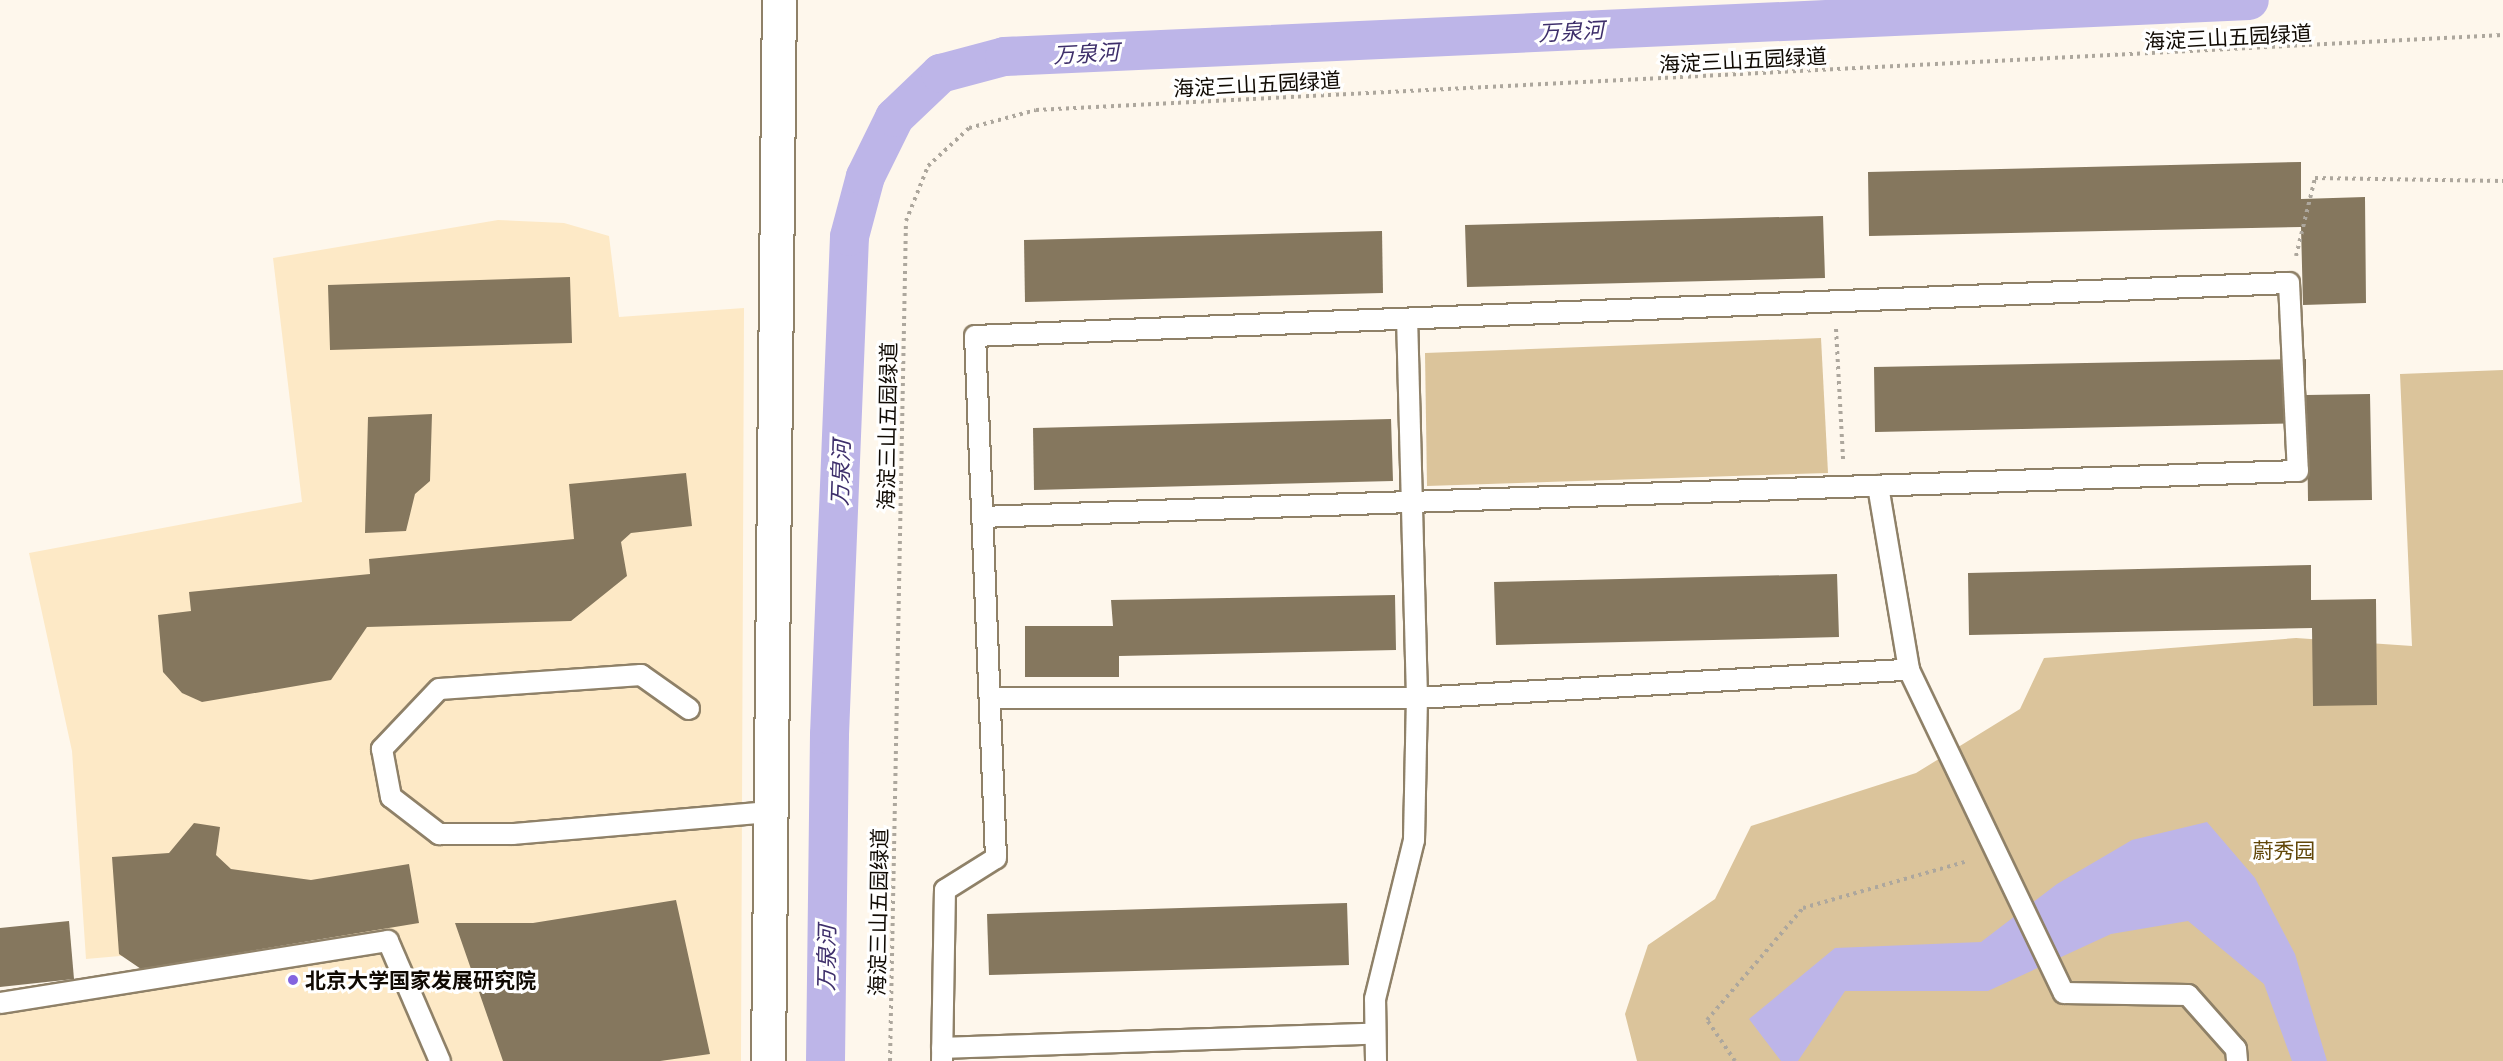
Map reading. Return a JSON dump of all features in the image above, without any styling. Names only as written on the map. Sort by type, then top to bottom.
[{"type":"street","points":[[768,1061],[779,0]]},
{"type":"lane","points":[[982,516],[2298,471],[2289,283],[975,336],[982,516],[992,698],[996,858],[945,890],[942,1055],[1375,1034]]},
{"type":"lane","points":[[1376,1061],[1375,999],[1414,840],[1417,698],[1409,503],[1407,319]]},
{"type":"lane","points":[[1878,486],[1909,670],[2064,993],[2188,994],[2236,1049],[2237,1061]]},
{"type":"lane","points":[[992,698],[1417,698],[1909,670]]},
{"type":"lane","points":[[689,709],[641,675],[439,689],[382,749],[391,797],[439,834],[513,834],[771,812]]},
{"type":"lane","points":[[0,1003],[388,941],[440,1061]]},
{"type":"path","name":"海淀三山五园绿道","points":[[890,1061],[906,221],[928,166],[969,128],[1036,110],[2503,36]]},
{"type":"path","points":[[2289,283],[2315,178],[2503,181]]},
{"type":"path","points":[[1834,302],[1844,487]]},
{"type":"path","points":[[1735,1061],[1707,1020],[1803,908],[1997,853]]},
{"type":"shaded area","points":[[498,220],[564,223],[609,236],[619,317],[744,308],[741,1061],[451,1061],[391,932],[86,959],[72,751],[29,553],[302,502],[273,258]]},
{"type":"shaded area","points":[[2207,822],[2255,878],[2295,954],[2327,1061],[2292,1061],[2264,984],[2188,921],[2111,934],[1988,991],[1845,991],[1798,1061],[1781,1061],[1749,1019],[1835,948],[1981,942],[2057,884],[2132,840]]},
{"type":"shaded area","name":"北京大学国家发展研究院","points":[[382,948],[428,1061],[0,1061],[0,1013]]},
{"type":"green space","points":[[1821,338],[1828,473],[1427,486],[1425,353]]},
{"type":"green space","name":"蔚秀园","points":[[2503,370],[2503,1061],[1637,1061],[1625,1014],[1648,945],[1715,899],[1751,826],[1916,773],[2020,709],[2044,658],[2296,638],[2412,646],[2400,374]]},
{"type":"building","points":[[2301,162],[2301,199],[2365,197],[2366,303],[2303,305],[2301,227],[1869,236],[1868,172]]},
{"type":"building","points":[[1823,216],[1825,278],[1467,287],[1465,225]]},
{"type":"building","points":[[1382,231],[1383,293],[1025,302],[1024,240]]},
{"type":"building","points":[[570,277],[572,343],[330,350],[328,285]]},
{"type":"building","points":[[2306,359],[2306,395],[2370,394],[2372,500],[2308,501],[2307,423],[1875,432],[1874,367]]},
{"type":"building","points":[[432,414],[430,481],[415,494],[406,531],[365,533],[368,417]]},
{"type":"building","points":[[1391,419],[1393,481],[1034,490],[1033,428]]},
{"type":"building","points":[[686,473],[692,526],[631,533],[621,542],[627,576],[571,621],[367,627],[331,680],[202,702],[182,693],[163,672],[158,615],[191,611],[189,592],[370,574],[369,559],[574,539],[569,484]]},
{"type":"building","points":[[2311,565],[2311,600],[2376,599],[2377,705],[2313,706],[2312,628],[1969,635],[1968,573]]},
{"type":"building","points":[[1837,574],[1839,637],[1496,645],[1494,582]]},
{"type":"building","points":[[1395,595],[1396,650],[1119,656],[1119,677],[1025,677],[1025,626],[1113,626],[1111,600]]},
{"type":"building","points":[[194,823],[220,827],[216,855],[231,869],[311,880],[409,864],[419,923],[141,969],[119,954],[112,857],[169,853]]},
{"type":"building","points":[[676,900],[710,1054],[660,1061],[503,1061],[455,923],[533,923]]},
{"type":"building","points":[[1347,903],[1349,965],[989,975],[987,914]]},
{"type":"building","points":[[69,921],[74,979],[0,987],[0,928]]},
{"type":"waterway","name":"万泉河","points":[[825,1061],[829,734],[849,236],[865,176],[894,117],[940,73],[1004,56],[2249,0]]},
{"type":"place","name":"北京大学国家发展研究院","points":[[293,980]]}]
